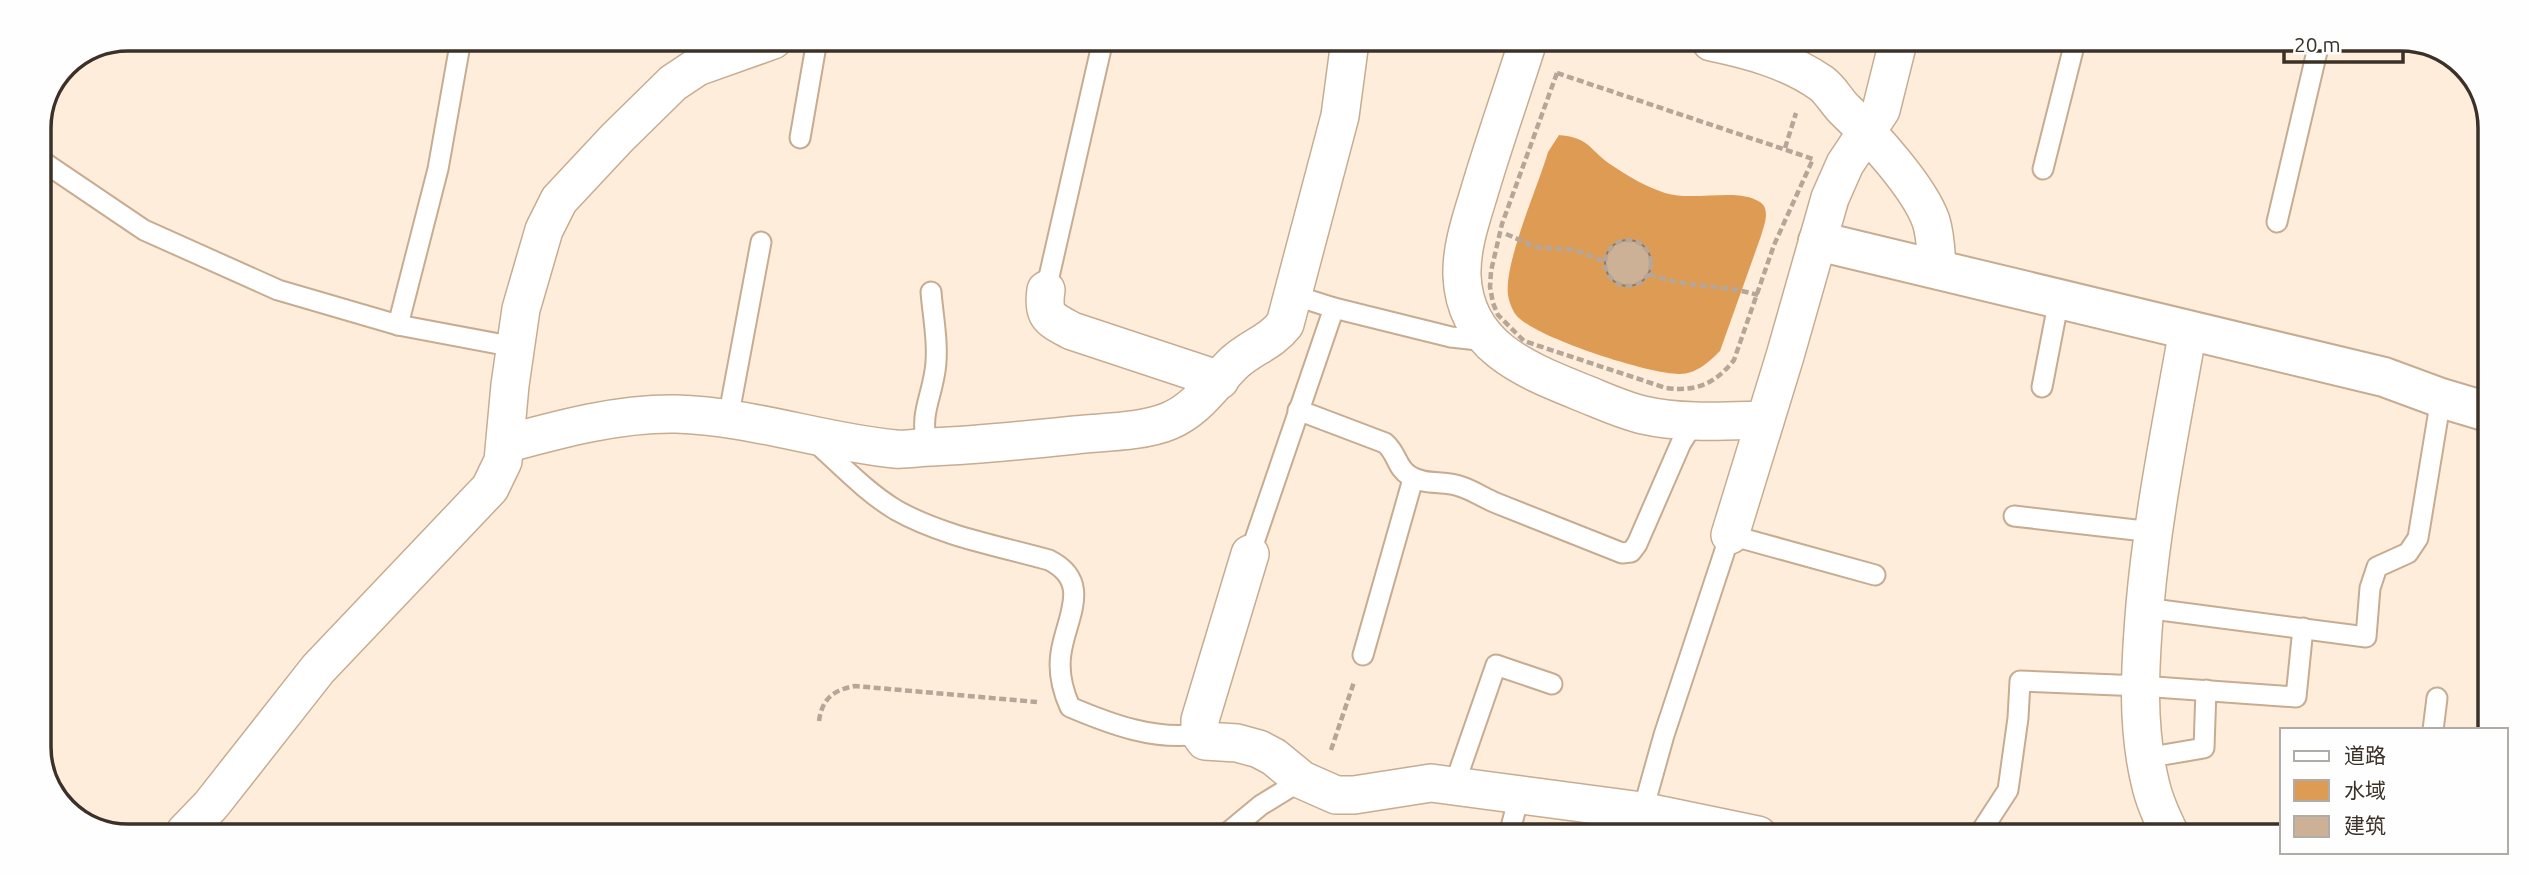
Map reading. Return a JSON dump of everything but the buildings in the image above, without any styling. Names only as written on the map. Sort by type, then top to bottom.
[{"type":"street","points":[[193,824],[211,805],[318,669],[490,488],[503,461],[515,346],[532,266],[544,230],[559,200],[673,83],[698,67],[742,51]]},
{"type":"street","points":[[505,444],[570,427],[628,417],[674,414],[728,419],[897,449],[1018,442],[1148,427],[1169,421],[1211,390],[1243,355],[1275,337],[1285,324],[1340,117],[1349,51]]},
{"type":"street","points":[[1525,51],[1482,180],[1462,261],[1462,279],[1471,314],[1487,341],[1502,354],[1542,376],[1624,409],[1654,417],[1695,421],[1765,420]]},
{"type":"street","points":[[1749,51],[1786,63],[1823,84],[1843,109],[1867,130],[1912,186],[1930,219],[1936,243],[1937,269]]},
{"type":"street","points":[[1730,535],[1830,198],[1845,164],[1881,110],[1896,51]]},
{"type":"street","points":[[1818,241],[2384,377],[2478,409]]},
{"type":"street","points":[[1046,290],[1046,314],[1072,331],[1220,380]]},
{"type":"street","points":[[2166,824],[2151,788],[2145,758],[2140,718],[2140,686],[2153,532],[2188,330]]},
{"type":"street","points":[[1250,554],[1199,719],[1199,734],[1205,741],[1237,743],[1259,749],[1274,757],[1310,785],[1336,795],[1354,795],[1431,783],[1519,796],[1639,823]]},
{"type":"lane","points":[[398,325],[438,169],[459,51]]},
{"type":"lane","points":[[800,138],[815,51]]},
{"type":"lane","points":[[1046,290],[1100,51]]},
{"type":"lane","points":[[2043,169],[2073,51]]},
{"type":"lane","points":[[2277,222],[2317,51]]},
{"type":"lane","points":[[51,167],[144,230],[278,290],[398,325],[515,346]]},
{"type":"lane","points":[[728,419],[761,242]]},
{"type":"lane","points":[[928,447],[923,426],[936,370],[931,292]]},
{"type":"lane","points":[[1293,295],[1451,337],[1487,341]]},
{"type":"lane","points":[[2042,387],[2059,299]]},
{"type":"lane","points":[[1250,554],[1334,308]]},
{"type":"lane","points":[[2145,608],[2366,637],[2371,588],[2378,567],[2408,553],[2418,538],[2441,398]]},
{"type":"lane","points":[[1298,410],[1385,443],[1394,451],[1402,472],[1413,479],[1426,483],[1450,483],[1622,553],[1631,552],[1637,544],[1681,443],[1695,421]]},
{"type":"lane","points":[[806,433],[873,494],[910,517],[1049,560],[1062,567],[1069,575],[1075,604],[1061,652],[1061,681],[1070,707],[1130,728],[1183,737],[1199,734]]},
{"type":"lane","points":[[1363,655],[1413,479]]},
{"type":"lane","points":[[2014,516],[2153,532]]},
{"type":"lane","points":[[1639,823],[1679,685],[1730,535],[1875,575]]},
{"type":"lane","points":[[1986,824],[2008,790],[2020,681],[2296,697],[2303,628]]},
{"type":"lane","points":[[1454,786],[1496,665],[1552,684]]},
{"type":"lane","points":[[2145,758],[2204,748],[2206,690]]},
{"type":"lane","points":[[2433,728],[2437,698]]},
{"type":"lane","points":[[1238,824],[1261,806],[1310,785]]},
{"type":"lane","points":[[1513,824],[1519,796]]},
{"type":"path","points":[[1558,73],[1813,159],[1774,245],[1758,295],[1734,360],[1713,380],[1699,388],[1685,391],[1666,388],[1524,341],[1497,315],[1490,287],[1493,255],[1558,73]]},
{"type":"path","points":[[1520,239],[1549,249],[1575,250],[1605,262]]},
{"type":"path","points":[[1635,240],[1649,252],[1652,267],[1649,274],[1638,284],[1623,286],[1610,277],[1605,262],[1606,254],[1616,243],[1635,240]]},
{"type":"path","points":[[1649,274],[1676,283],[1742,290],[1758,295]]},
{"type":"path","points":[[1310,785],[1363,655]]},
{"type":"path","points":[[820,722],[821,708],[827,698],[834,692],[855,687],[946,692],[1027,702],[1045,701],[1065,695]]},
{"type":"water","points":[[1559,135],[1584,142],[1625,174],[1665,193],[1740,196],[1751,198],[1763,205],[1766,213],[1764,227],[1720,351],[1702,367],[1680,374],[1620,362],[1545,334],[1516,315],[1508,295],[1511,264],[1548,152]]}]
